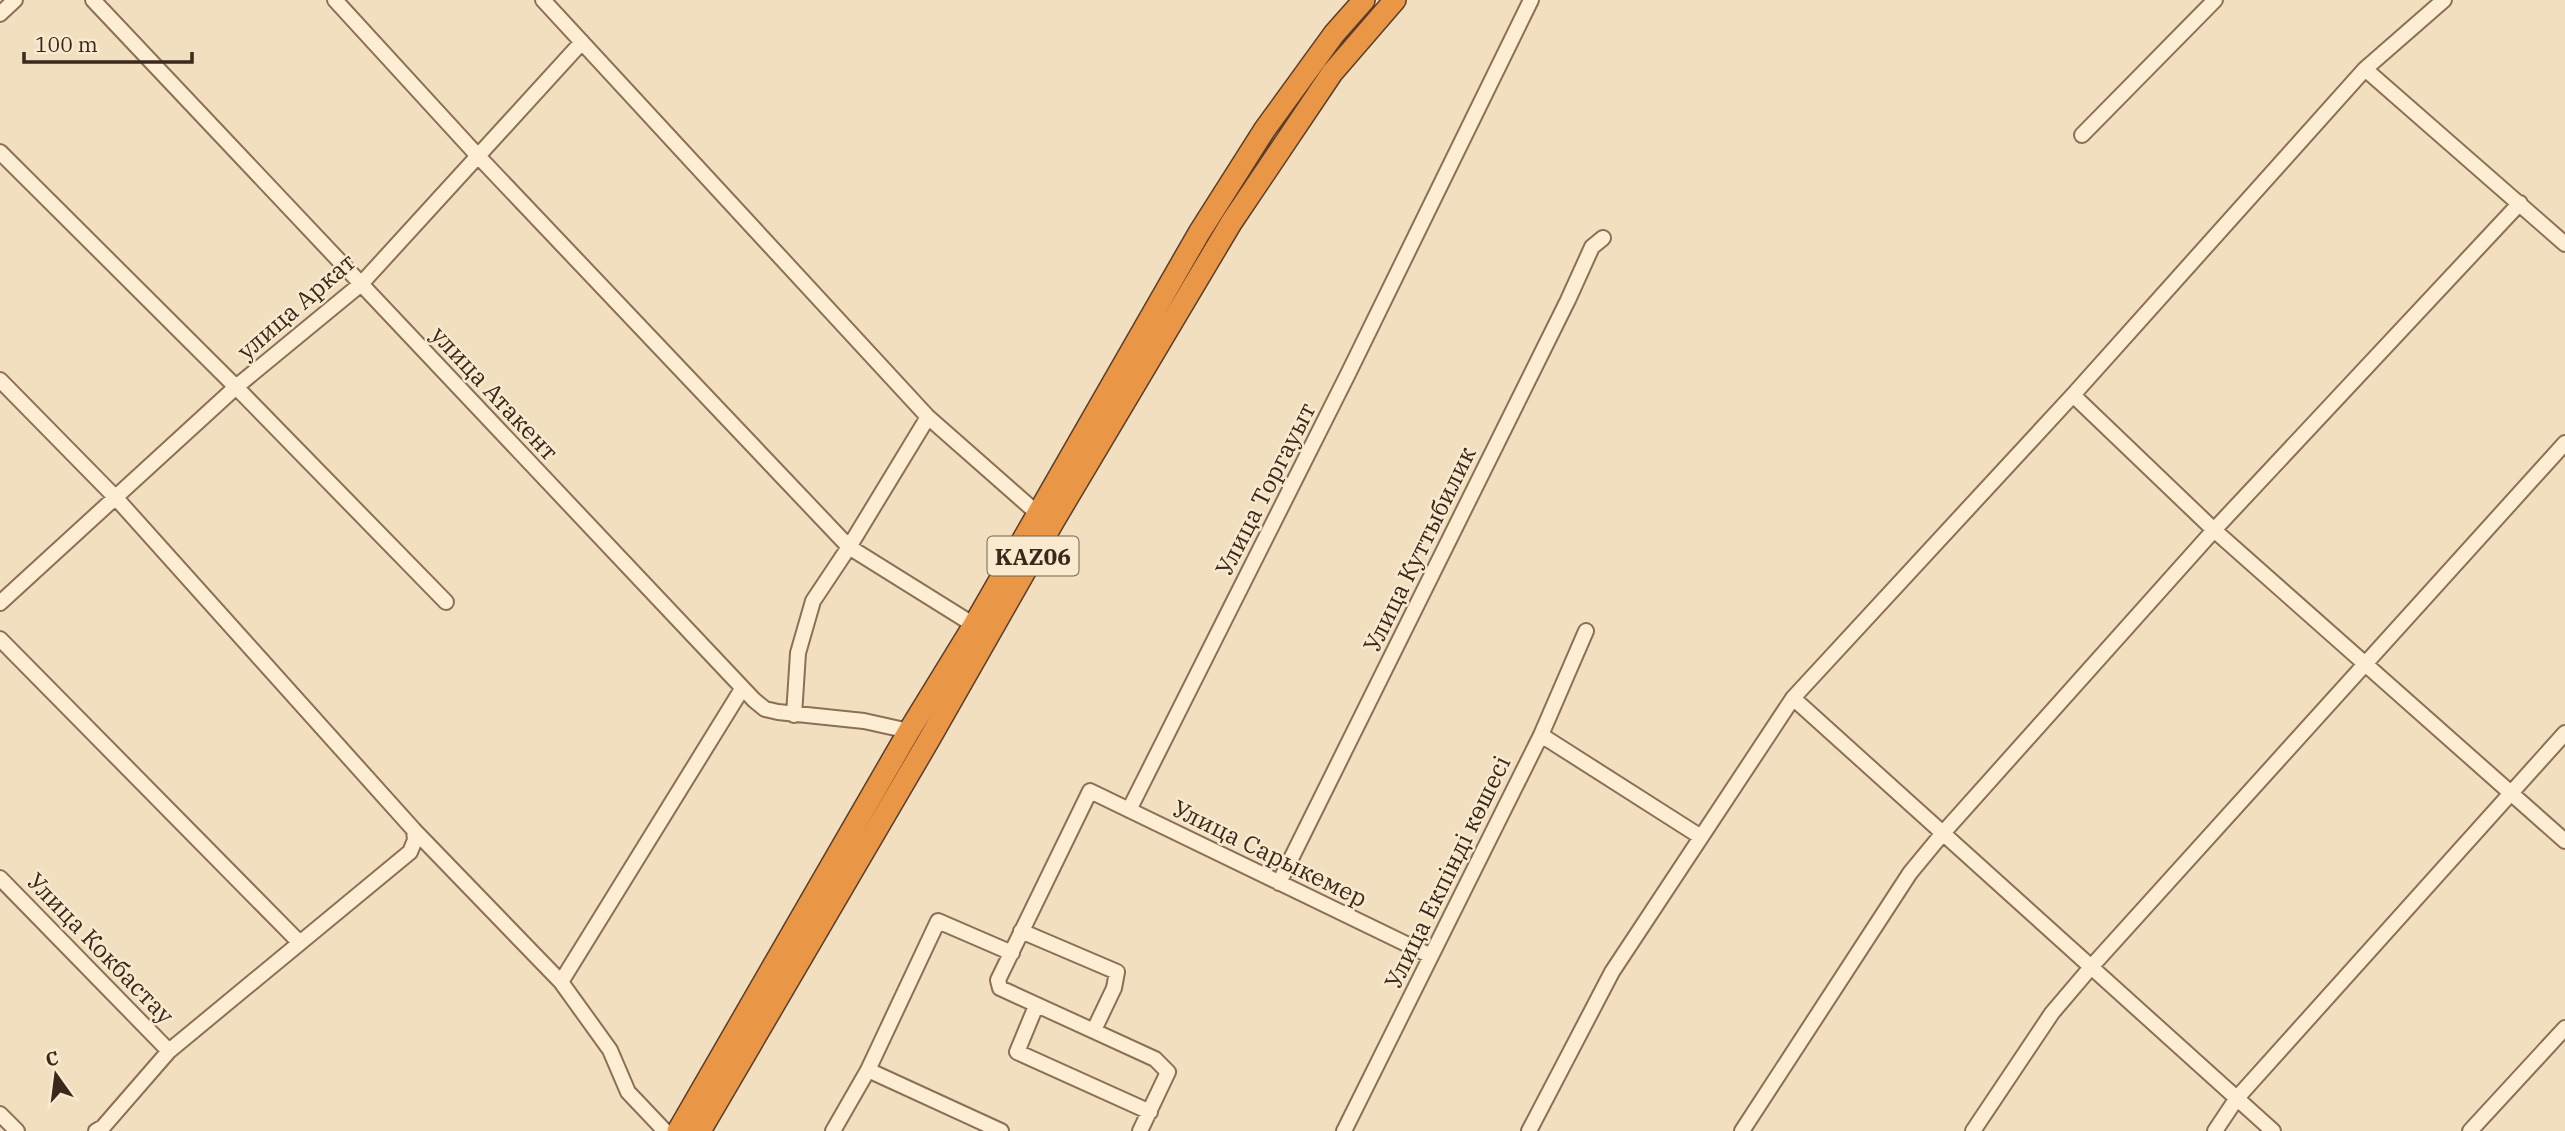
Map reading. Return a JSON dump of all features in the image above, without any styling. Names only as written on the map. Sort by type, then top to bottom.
[{"type":"highway","name":"KАZ06","points":[[678,1131],[909,731],[974,625],[1199,233],[1265,129],[1335,34],[1364,0]]},
{"type":"highway","name":"KАZ06","points":[[700,1131],[1053,522],[1231,223],[1332,73],[1395,0]]},
{"type":"highway","points":[[1199,233],[1219,244]]},
{"type":"street","points":[[0,14],[15,0]]},
{"type":"street","name":"улица Атакент","points":[[93,0],[742,689],[765,709],[794,715],[864,721],[909,731]]},
{"type":"street","points":[[335,0],[478,156],[849,547],[974,625]]},
{"type":"street","points":[[543,0],[928,417],[1037,513]]},
{"type":"street","name":"Улица Торгауыт","points":[[1129,810],[1348,374],[1531,0]]},
{"type":"street","points":[[2082,135],[2215,0]]},
{"type":"street","points":[[1529,1131],[1612,972],[1793,698],[2073,395],[2365,69],[2444,0]]},
{"type":"street","name":"улица Аркат","points":[[0,152],[236,387],[361,284],[582,42]]},
{"type":"street","points":[[2365,69],[2565,244]]},
{"type":"street","points":[[1742,1131],[1910,873],[1943,832],[2214,530],[2520,203]]},
{"type":"street","name":"Улица Куттыбилик","points":[[1279,883],[1592,247],[1603,238]]},
{"type":"street","points":[[0,380],[116,498],[414,830],[561,982],[610,1050],[628,1092],[665,1131]]},
{"type":"street","points":[[0,603],[236,387],[446,602]]},
{"type":"street","points":[[2073,395],[2214,530],[2565,841]]},
{"type":"street","points":[[794,715],[798,653],[813,601],[928,417]]},
{"type":"street","points":[[1973,1131],[2052,1013],[2091,967],[2565,443]]},
{"type":"street","name":"Улица Екпінді көшесі","points":[[1344,1131],[1541,735],[1586,631]]},
{"type":"street","points":[[0,639],[299,942]]},
{"type":"street","points":[[561,982],[742,689]]},
{"type":"street","points":[[1793,698],[2273,1131]]},
{"type":"street","points":[[2216,1131],[2237,1098],[2565,733]]},
{"type":"street","points":[[1541,735],[1701,837]]},
{"type":"street","name":"Улица Сарыкемер","points":[[1021,932],[1090,791],[1431,956]]},
{"type":"street","points":[[96,1131],[103,1127],[169,1051],[410,852],[415,840],[414,830]]},
{"type":"street","name":"Улица Кокбастау","points":[[0,878],[169,1051]]},
{"type":"street","points":[[833,1131],[868,1070],[938,921],[1012,953]]},
{"type":"street","points":[[1094,1030],[1114,988],[1116,972],[1021,932],[998,980],[1000,988],[1156,1059],[1167,1072],[1140,1131]]},
{"type":"street","points":[[1036,1006],[1017,1052],[1150,1112]]},
{"type":"street","points":[[2470,1131],[2565,1028]]},
{"type":"street","points":[[868,1070],[1001,1131]]},
{"type":"street","points":[[0,1114],[17,1131]]}]
